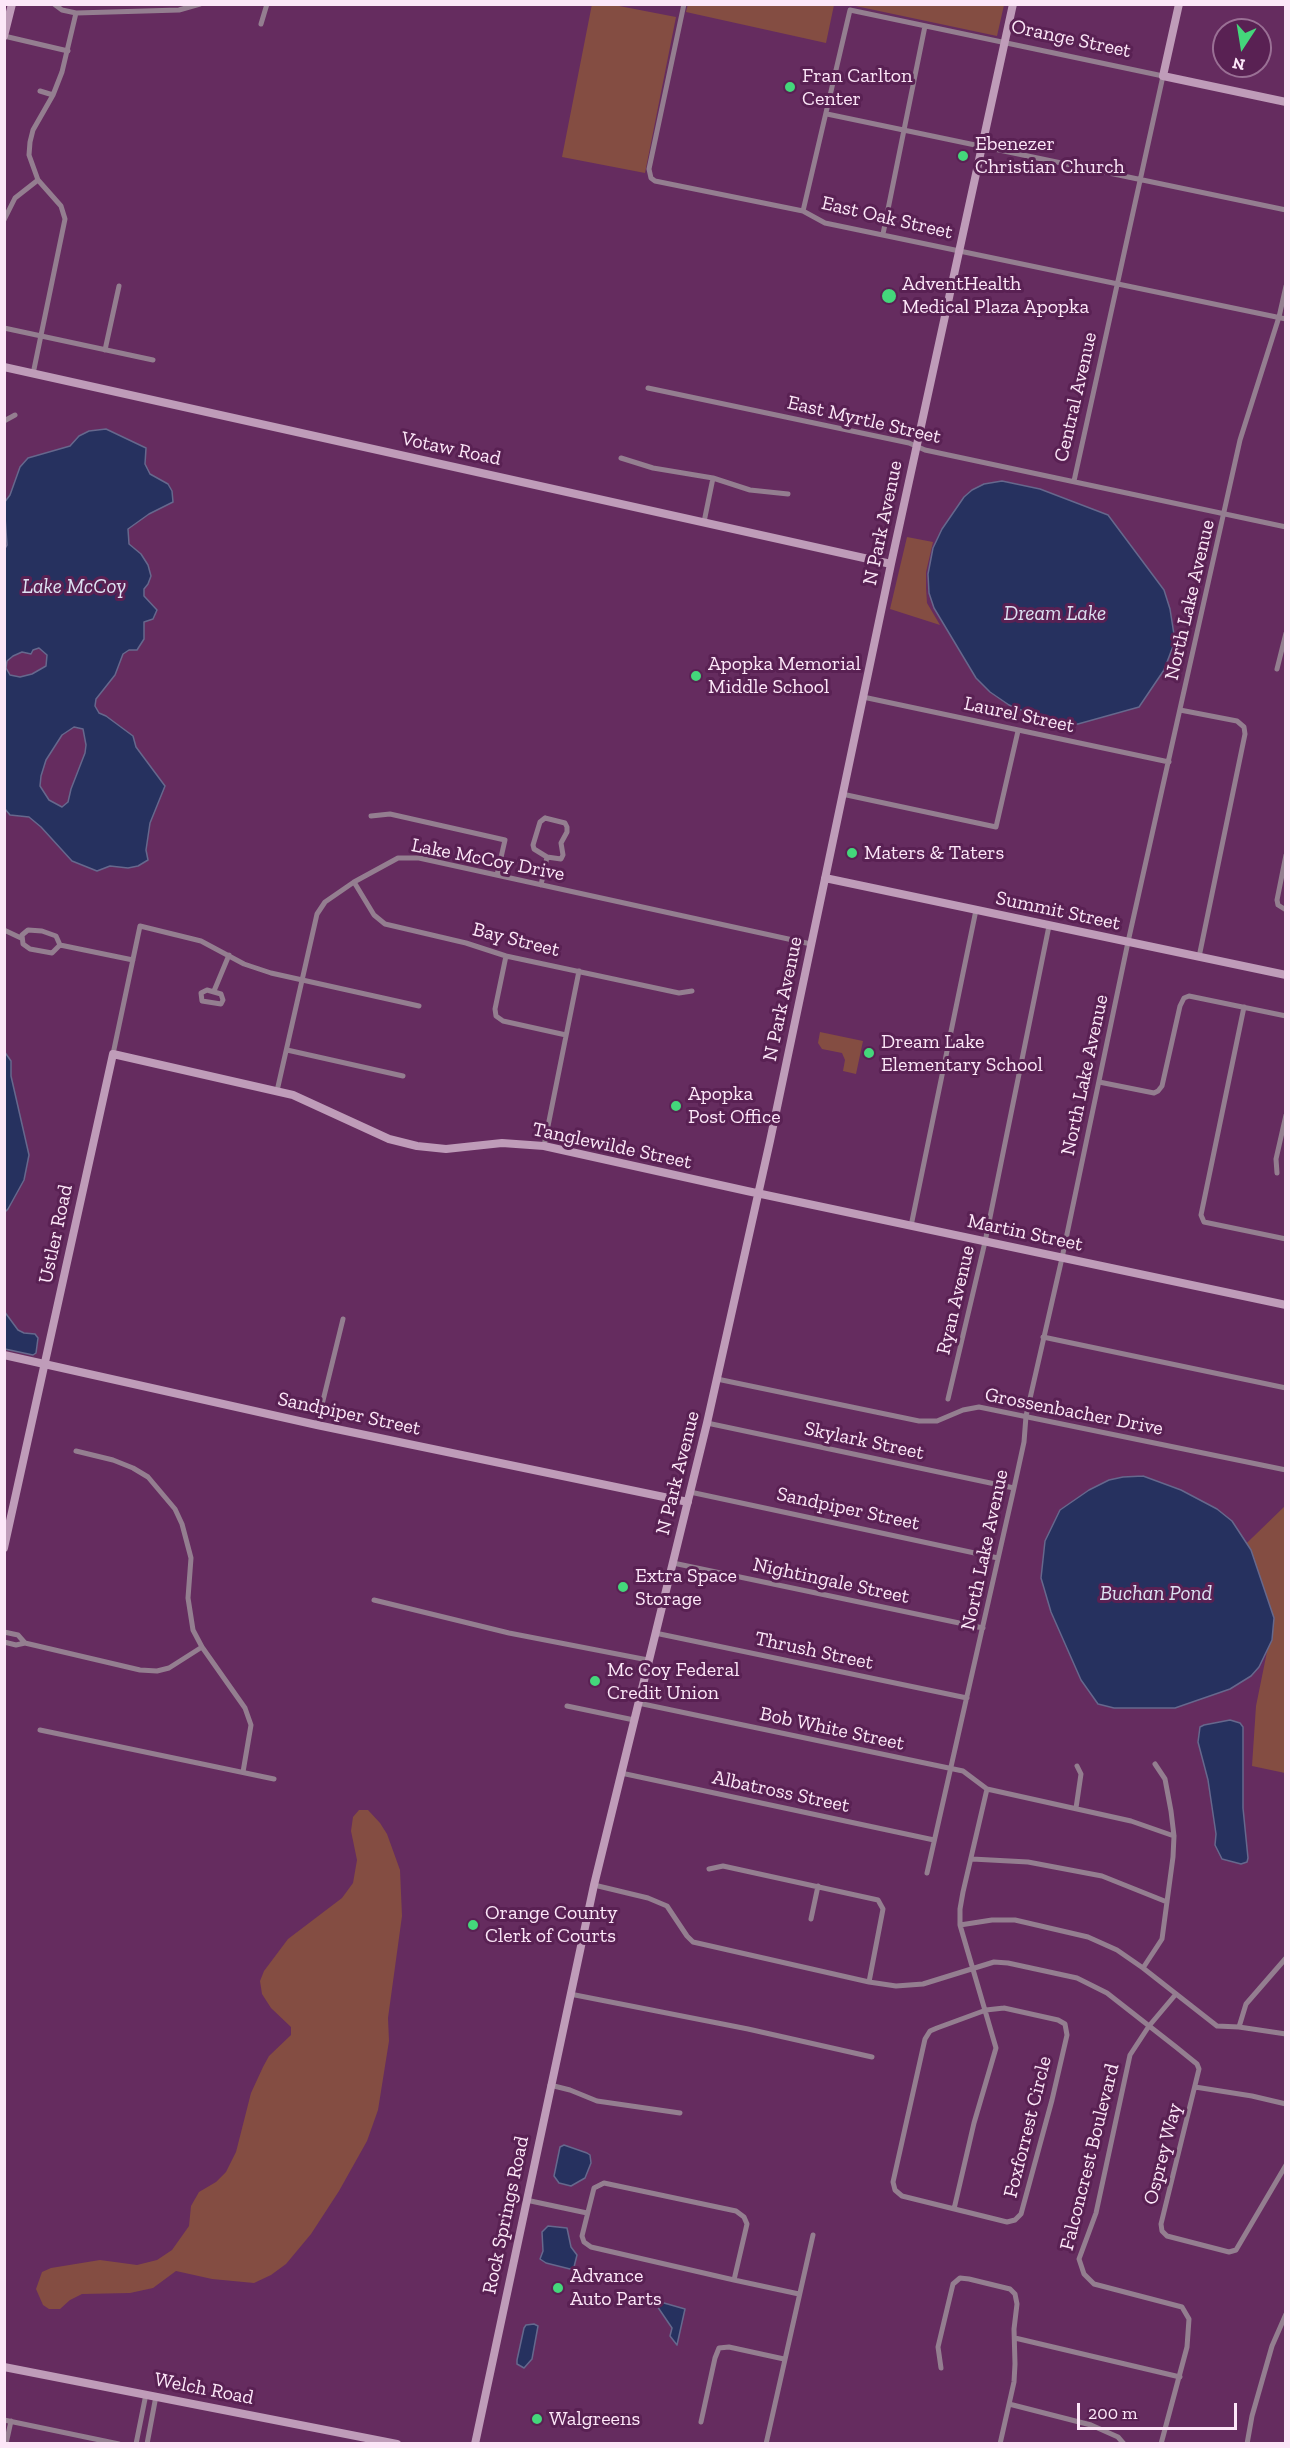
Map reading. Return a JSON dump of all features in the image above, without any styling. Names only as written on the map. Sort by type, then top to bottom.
[{"type":"street","points":[[12,4],[4,36],[68,51]]},
{"type":"street","points":[[54,4],[62,10],[76,13],[180,10],[200,4]]},
{"type":"street","points":[[261,24],[267,4]]},
{"type":"street","name":"East Oak Street","points":[[684,4],[649,169],[651,178],[659,183],[802,212],[825,223],[1282,318]]},
{"type":"street","name":"N Park Avenue","points":[[570,1994],[594,1885],[717,1379],[1013,4]]},
{"type":"street","name":"Central Avenue","points":[[1074,481],[1179,4]]},
{"type":"street","name":"Orange Street","points":[[827,114],[849,10],[1286,102]]},
{"type":"street","points":[[33,374],[65,219],[61,207],[38,180],[29,155],[30,142],[33,130],[53,95],[68,51],[76,13]]},
{"type":"street","points":[[883,234],[925,26]]},
{"type":"street","points":[[40,91],[53,95]]},
{"type":"street","points":[[802,212],[827,114],[1286,210]]},
{"type":"street","points":[[4,220],[15,198],[38,180]]},
{"type":"street","points":[[105,350],[119,286]]},
{"type":"street","name":"North Lake Avenue","points":[[927,1874],[1014,1488],[1024,1442],[1026,1416],[1062,1258],[1128,942],[1240,440],[1282,318],[1286,286]]},
{"type":"street","points":[[4,328],[153,360]]},
{"type":"street","name":"Votaw Road","points":[[4,368],[891,564]]},
{"type":"street","name":"East Myrtle Street","points":[[648,387],[1286,527]]},
{"type":"street","points":[[4,422],[15,415]]},
{"type":"street","points":[[621,458],[653,468],[713,478],[750,490],[788,494]]},
{"type":"street","points":[[704,522],[713,478]]},
{"type":"street","points":[[1277,669],[1286,633]]},
{"type":"street","name":"Laurel Street","points":[[863,697],[1169,762]]},
{"type":"street","points":[[1180,710],[1237,722],[1244,728],[1245,734],[1199,957]]},
{"type":"street","points":[[842,794],[996,827],[1018,730]]},
{"type":"street","points":[[371,816],[390,814],[504,840],[497,876]]},
{"type":"street","points":[[545,818],[565,823],[567,831],[561,843],[562,858],[547,858],[534,849],[533,845],[540,822],[545,818]]},
{"type":"street","points":[[1286,855],[1277,900],[1278,905],[1286,910]]},
{"type":"street","name":"Lake McCoy Drive","points":[[277,1091],[317,914],[325,902],[354,882],[398,858],[419,858],[811,944]]},
{"type":"street","points":[[541,885],[547,858]]},
{"type":"street","name":"Summit Street","points":[[825,878],[1286,975]]},
{"type":"street","name":"Bay Street","points":[[354,882],[374,915],[385,924],[466,943],[506,956],[679,993],[692,991]]},
{"type":"street","points":[[911,1226],[976,910]]},
{"type":"street","name":"Ustler Road","points":[[4,1548],[140,926],[201,941],[229,955]]},
{"type":"street","name":"Ryan Avenue","points":[[948,1399],[985,1242],[1049,926]]},
{"type":"street","points":[[4,930],[21,938],[25,946],[34,950],[51,952],[60,945],[133,960]]},
{"type":"street","points":[[21,938],[28,930],[42,931],[56,936],[60,945]]},
{"type":"street","points":[[214,991],[229,955],[253,967],[302,981],[419,1006]]},
{"type":"street","points":[[506,956],[495,1009],[496,1016],[503,1021],[566,1035]]},
{"type":"street","points":[[544,1146],[579,971]]},
{"type":"street","points":[[1099,1082],[1154,1093],[1158,1091],[1162,1086],[1179,1009],[1184,998],[1196,996],[1286,1016]]},
{"type":"street","points":[[1244,1007],[1201,1215],[1204,1222],[1286,1239]]},
{"type":"street","points":[[287,1050],[403,1076]]},
{"type":"street","name":"Tanglewilde Street","points":[[113,1054],[277,1091],[312,1102],[388,1139],[417,1146],[446,1149],[502,1143],[544,1146],[758,1194]]},
{"type":"street","points":[[1277,1173],[1276,1159],[1286,1115]]},
{"type":"street","name":"Martin Street","points":[[758,1194],[1286,1305]]},
{"type":"street","points":[[318,1425],[343,1319]]},
{"type":"street","points":[[1043,1337],[1286,1388]]},
{"type":"street","name":"Sandpiper Street","points":[[4,1354],[318,1425],[688,1503]]},
{"type":"street","name":"Grossenbacher Drive","points":[[717,1379],[919,1421],[937,1421],[963,1410],[979,1407],[1286,1470]]},
{"type":"street","name":"Skylark Street","points":[[707,1423],[1014,1488]]},
{"type":"street","points":[[76,1451],[113,1460],[133,1468],[148,1477],[175,1509],[182,1524],[191,1558],[189,1613],[193,1630],[249,1717],[251,1734],[243,1772]]},
{"type":"street","name":"Sandpiper Street","points":[[690,1492],[998,1558]]},
{"type":"street","name":"Nightingale Street","points":[[673,1563],[983,1628]]},
{"type":"street","points":[[374,1600],[509,1633],[648,1660]]},
{"type":"street","points":[[25,1643],[18,1635],[6,1632],[5,1642],[16,1645],[25,1643],[140,1670],[157,1671],[169,1668],[202,1647]]},
{"type":"street","name":"Thrush Street","points":[[655,1633],[967,1698]]},
{"type":"street","name":"Bob White Street","points":[[638,1703],[963,1771],[987,1789]]},
{"type":"street","points":[[567,1706],[634,1720]]},
{"type":"street","points":[[40,1730],[274,1779]]},
{"type":"street","points":[[1143,1968],[1162,1939],[1174,1836],[1165,1779],[1155,1764]]},
{"type":"street","points":[[1076,1808],[1081,1774],[1077,1766]]},
{"type":"street","name":"Albatross Street","points":[[621,1773],[934,1840]]},
{"type":"street","points":[[954,2209],[974,2123],[996,2048],[960,1925],[960,1909],[987,1789],[1131,1821],[1174,1836]]},
{"type":"street","points":[[972,1859],[1028,1862],[1102,1876],[1167,1902]]},
{"type":"street","points":[[709,1869],[723,1866],[879,1900],[883,1909],[869,1982]]},
{"type":"street","points":[[594,1885],[648,1898],[667,1906],[693,1942],[869,1982],[896,1986],[923,1984],[994,1962],[1008,1963],[1077,1978],[1107,1993],[1149,2026]]},
{"type":"street","points":[[811,1919],[818,1886]]},
{"type":"street","points":[[960,1925],[992,1920],[1015,1920],[1088,1937],[1117,1950],[1217,2026],[1286,2034]]},
{"type":"street","points":[[1239,2027],[1246,2004],[1286,1958]]},
{"type":"street","points":[[570,1994],[748,2029],[872,2058]]},
{"type":"street","name":"Rock Springs Road","points":[[475,2444],[570,1994]]},
{"type":"street","name":"Falconcrest Boulevard","points":[[1161,2444],[1187,2347],[1189,2319],[1182,2307],[1094,2284],[1084,2274],[1079,2259],[1096,2213],[1130,2055],[1149,2026],[1176,1994]]},
{"type":"street","name":"Foxforrest Circle","points":[[1004,2008],[1058,2020],[1065,2024],[1066,2035],[1052,2100],[1021,2214],[1015,2220],[1007,2222],[902,2196],[895,2190],[893,2182],[925,2039],[930,2031],[986,2010],[1004,2008]]},
{"type":"street","name":"Osprey Way","points":[[1149,2026],[1197,2064],[1199,2069],[1161,2224],[1162,2231],[1167,2236],[1229,2252],[1236,2250],[1286,2165]]},
{"type":"street","points":[[550,2085],[597,2101],[680,2113]]},
{"type":"street","name":"Osprey Way","points":[[1196,2087],[1286,2104]]},
{"type":"street","points":[[734,2280],[747,2224],[744,2217],[736,2211],[604,2182],[594,2188],[582,2236],[584,2242],[591,2247],[734,2280],[799,2294]]},
{"type":"street","points":[[526,2200],[587,2213]]},
{"type":"street","points":[[766,2444],[813,2235]]},
{"type":"street","points":[[940,2368],[938,2347],[953,2284],[960,2278],[1010,2289],[1015,2294],[1017,2304],[1014,2382],[1000,2444]]},
{"type":"street","points":[[1247,2444],[1252,2415],[1272,2346],[1286,2314]]},
{"type":"street","points":[[1015,2338],[1180,2377]]},
{"type":"street","points":[[701,2422],[719,2348],[729,2347],[784,2359]]},
{"type":"street","name":"Welch Road","points":[[4,2367],[397,2444]]},
{"type":"street","points":[[136,2444],[146,2394]]},
{"type":"street","points":[[147,2444],[156,2396]]},
{"type":"street","points":[[1008,2404],[1090,2425],[1118,2437],[1124,2444]]},
{"type":"street","points":[[6,2444],[8,2421],[119,2444]]},
{"type":"shaded area","points":[[592,4],[614,5],[676,17],[645,173],[562,157]]},
{"type":"shaded area","points":[[688,4],[834,5],[826,43],[686,12]]},
{"type":"shaded area","points":[[846,4],[1004,4],[1004,5],[997,36]]},
{"type":"shaded area","points":[[907,537],[933,542],[926,572],[927,603],[940,625],[890,609]]},
{"type":"shaded area","points":[[820,1032],[863,1041],[856,1074],[843,1071],[845,1060],[842,1053],[822,1049],[818,1043]]},
{"type":"shaded area","points":[[1285,1506],[1285,1773],[1252,1766],[1256,1706],[1271,1632],[1221,1568]]},
{"type":"shaded area","points":[[359,1810],[368,1810],[387,1834],[400,1870],[402,1916],[388,2018],[389,2041],[378,2110],[367,2141],[339,2191],[311,2234],[286,2264],[271,2275],[254,2283],[212,2279],[176,2271],[153,2288],[130,2293],[82,2294],[70,2300],[60,2309],[49,2309],[43,2305],[36,2289],[42,2272],[51,2268],[100,2260],[137,2265],[157,2260],[172,2250],[189,2226],[191,2206],[199,2192],[216,2182],[226,2172],[236,2152],[251,2093],[263,2067],[269,2056],[291,2035],[291,2027],[271,2008],[262,1994],[260,1981],[264,1971],[288,1939],[342,1898],[353,1883],[357,1860],[351,1831],[353,1817]]},
{"type":"water","name":"Lake McCoy","points":[[106,429],[146,448],[145,464],[150,474],[168,484],[172,491],[173,502],[149,514],[128,529],[129,544],[141,554],[148,565],[151,576],[144,589],[144,596],[157,610],[153,619],[144,622],[144,639],[137,650],[129,650],[123,654],[115,675],[96,699],[95,706],[99,713],[133,736],[136,747],[165,786],[150,823],[146,850],[148,860],[138,866],[128,868],[110,866],[97,871],[72,861],[29,817],[10,815],[5,809],[4,550],[7,545],[4,503],[10,495],[20,467],[28,458],[70,446],[79,436],[89,431]],"holes":[[[39,648],[47,655],[46,666],[32,674],[20,677],[10,675],[6,668],[7,661],[22,652],[31,654],[33,650]],[[74,727],[83,729],[85,753],[68,802],[62,807],[49,800],[40,786],[41,776],[46,760],[62,735]]]},
{"type":"water","name":"Dream Lake","points":[[1002,481],[1040,489],[1108,515],[1164,590],[1170,609],[1175,641],[1164,670],[1139,707],[1078,724],[1055,724],[1009,705],[990,692],[976,678],[934,608],[929,593],[928,574],[933,548],[942,529],[964,497],[984,484]]},
{"type":"water","points":[[4,1051],[11,1061],[11,1076],[29,1155],[24,1180],[5,1212]]},
{"type":"water","points":[[4,1311],[18,1330],[35,1334],[38,1338],[36,1353],[33,1355],[5,1349]]},
{"type":"water","name":"Buchan Pond","points":[[1143,1476],[1181,1490],[1217,1509],[1232,1521],[1251,1550],[1274,1618],[1272,1640],[1259,1667],[1251,1676],[1230,1689],[1175,1708],[1114,1708],[1098,1704],[1081,1680],[1051,1612],[1041,1578],[1045,1541],[1060,1510],[1089,1490],[1109,1480]]},
{"type":"water","points":[[1230,1720],[1240,1723],[1243,1727],[1243,1808],[1248,1858],[1247,1862],[1241,1864],[1222,1859],[1215,1845],[1216,1834],[1208,1780],[1198,1742],[1200,1727]]},
{"type":"water","points":[[564,2145],[590,2155],[591,2163],[585,2178],[571,2186],[559,2183],[554,2176],[560,2147]]},
{"type":"water","points":[[548,2226],[567,2228],[571,2247],[577,2255],[574,2267],[570,2269],[546,2263],[540,2259],[543,2251],[542,2232]]},
{"type":"water","points":[[657,2301],[685,2309],[677,2345],[670,2336],[672,2328],[655,2303]]},
{"type":"water","points":[[526,2325],[538,2326],[532,2359],[524,2368],[517,2364],[517,2360],[524,2328]]},
{"type":"place","name":"Fran Carlton Center","points":[[790,87]]},
{"type":"place","name":"Ebenezer Christian Church","points":[[963,156]]},
{"type":"place","name":"AdventHealth Medical Plaza Apopka","points":[[889,296]]},
{"type":"place","name":"Apopka Memorial Middle School","points":[[696,676]]},
{"type":"place","name":"Maters & Taters","points":[[852,853]]},
{"type":"place","name":"Dream Lake Elementary School","points":[[869,1053]]},
{"type":"place","name":"Apopka Post Office","points":[[676,1106]]},
{"type":"place","name":"Extra Space Storage","points":[[623,1587]]},
{"type":"place","name":"Mc Coy Federal Credit Union","points":[[595,1681]]},
{"type":"place","name":"Orange County Clerk of Courts","points":[[473,1925]]},
{"type":"place","name":"Advance Auto Parts","points":[[558,2288]]},
{"type":"place","name":"Walgreens","points":[[537,2419]]}]
